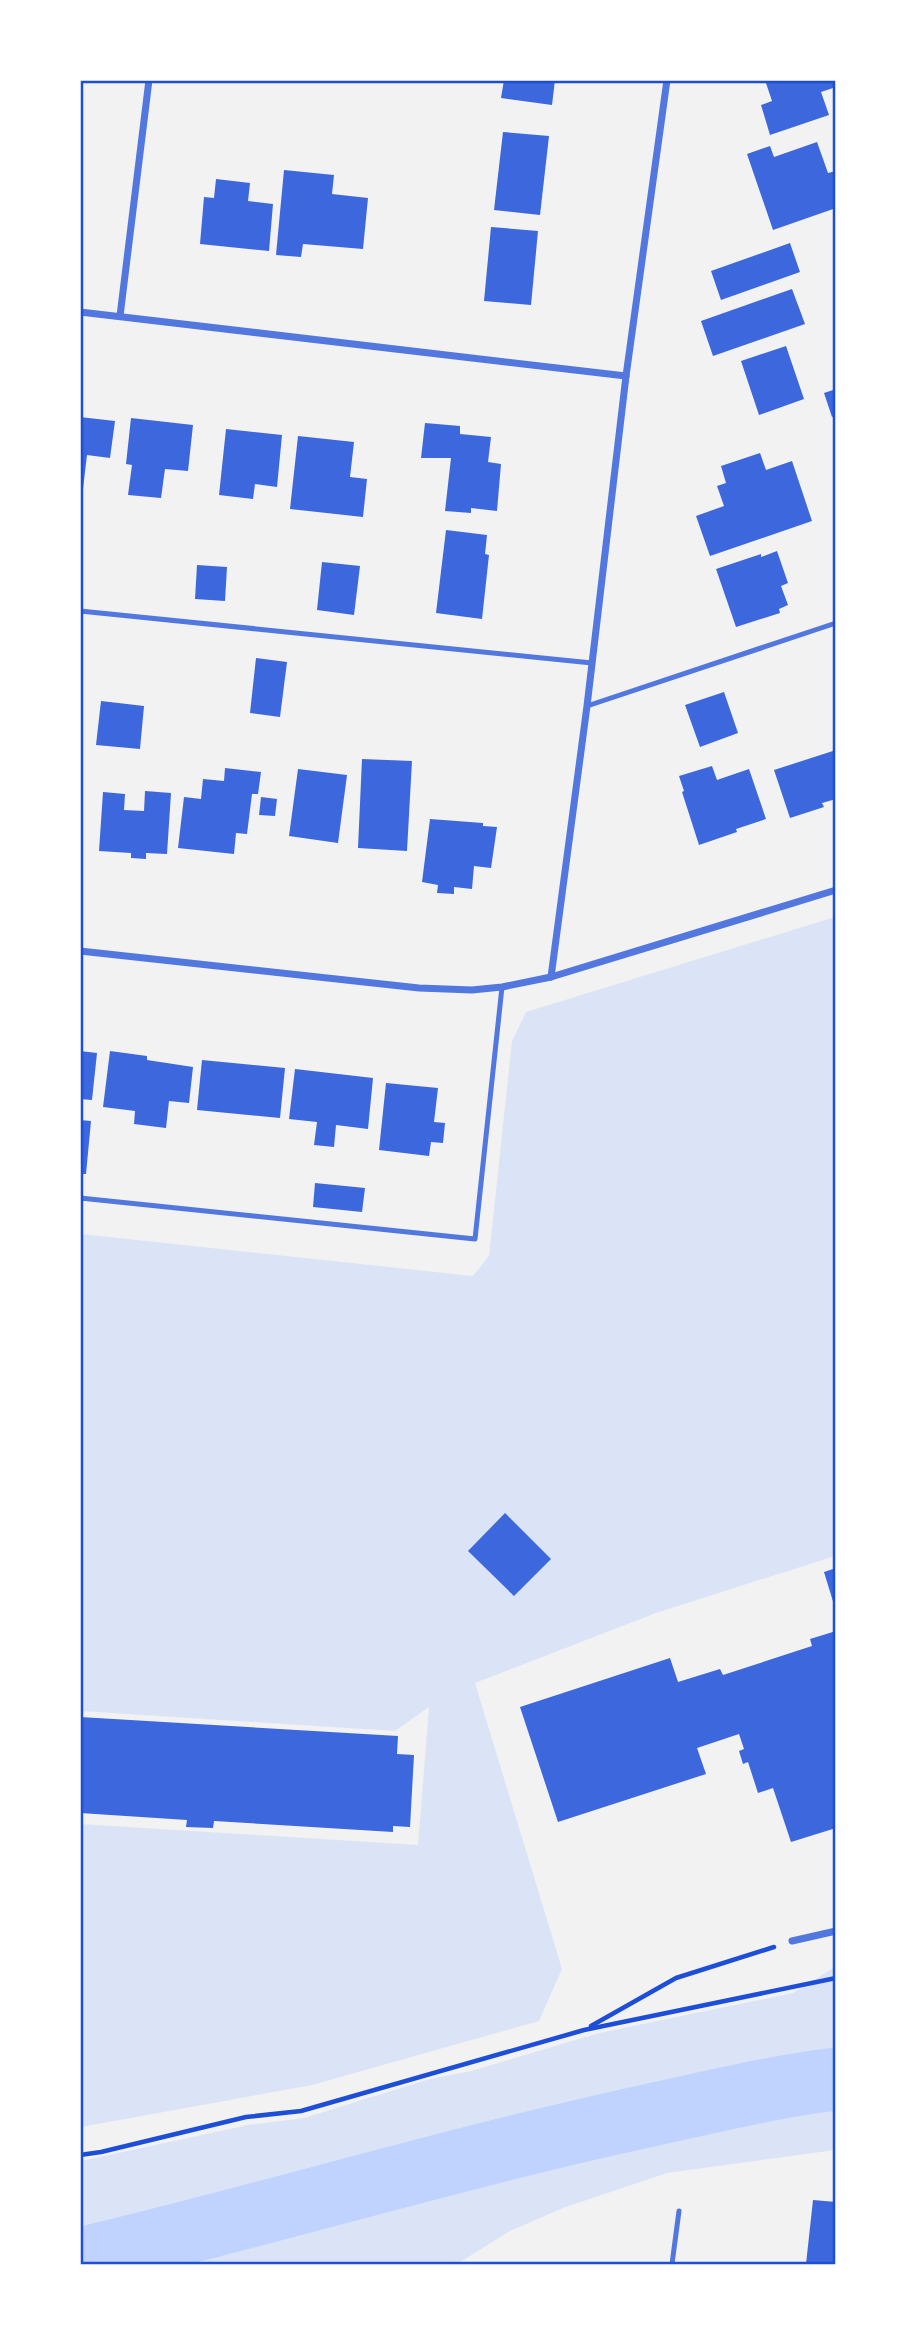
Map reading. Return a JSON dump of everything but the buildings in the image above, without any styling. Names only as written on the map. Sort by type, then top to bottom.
[{"type":"street","points":[[120,316],[149,80]]},
{"type":"street","points":[[551,977],[587,706],[626,376],[667,80]]},
{"type":"street","points":[[80,312],[626,376]]},
{"type":"street","points":[[80,951],[419,988],[472,990],[551,977],[835,890]]},
{"type":"street","points":[[792,1941],[835,1931]]},
{"type":"lane","points":[[80,611],[592,663]]},
{"type":"lane","points":[[587,706],[835,623]]},
{"type":"lane","points":[[80,1198],[475,1239],[502,987]]},
{"type":"lane","points":[[672,2264],[679,2211]]},
{"type":"path","points":[[584,2030],[676,1978],[792,1941]]},
{"type":"path","points":[[80,2155],[246,2117],[302,2111],[584,2030],[835,1978]]},
{"type":"shaded area","points":[[835,917],[835,1556],[656,1613],[475,1683],[562,1969],[539,2021],[312,2085],[81,2127],[80,1824],[418,1845],[429,1707],[395,1731],[81,1711],[81,1234],[473,1276],[489,1256],[512,1041],[526,1012]]},
{"type":"shaded area","points":[[835,1967],[835,2150],[667,2173],[563,2208],[510,2231],[457,2264],[81,2264],[81,2161],[248,2125],[304,2118],[430,2079],[471,2071],[599,2033],[793,1993]]},
{"type":"waterway","points":[[80,2259],[572,2133],[787,2086],[836,2079]]}]
